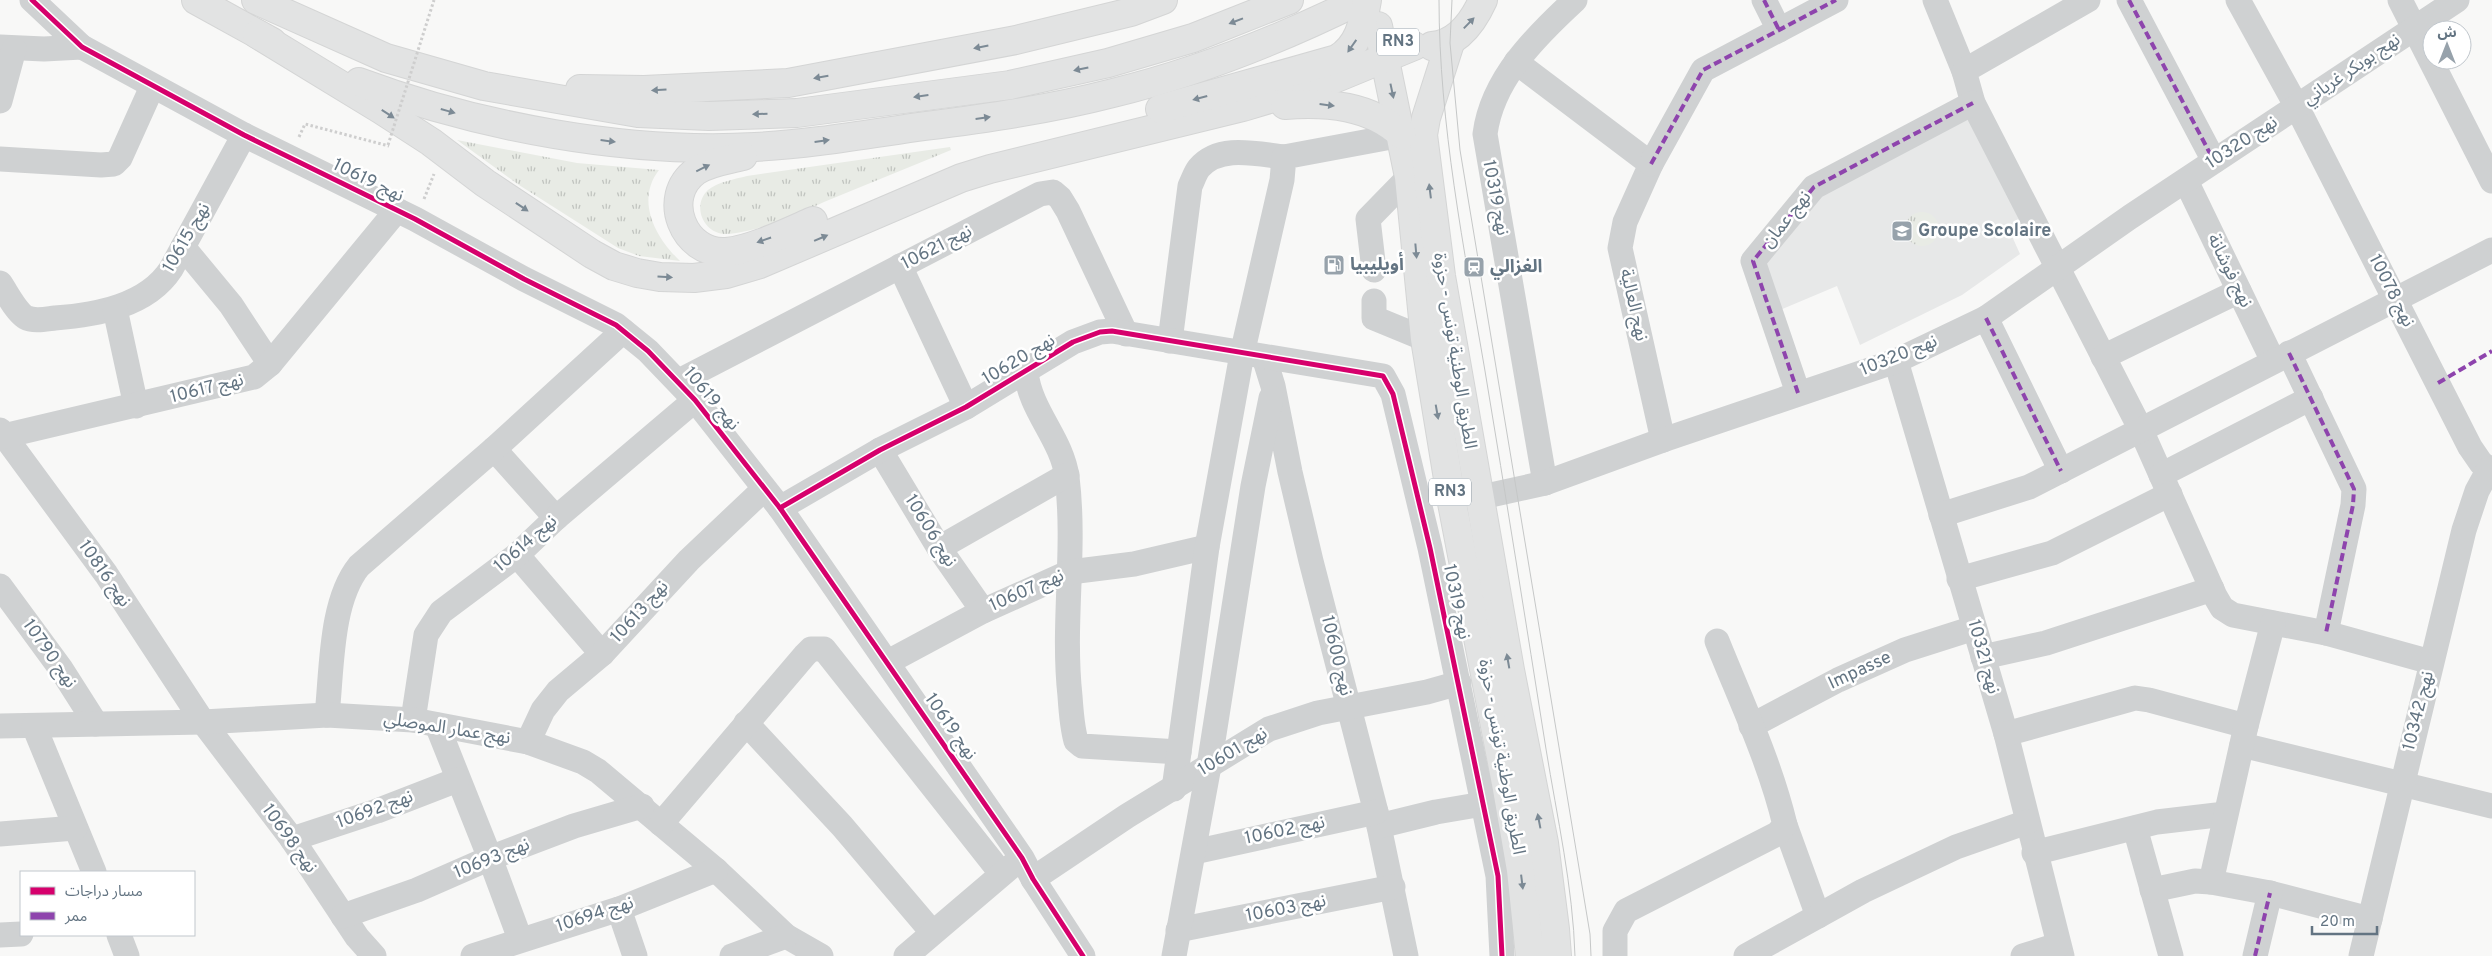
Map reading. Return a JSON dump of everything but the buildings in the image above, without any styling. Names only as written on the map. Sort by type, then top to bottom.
[{"type":"highway","points":[[196,0],[257,34],[424,138],[485,183],[592,254],[614,266],[660,277],[694,278],[726,274],[760,264],[961,178],[990,169],[1243,107],[1329,81],[1414,46]]},
{"type":"highway","points":[[256,0],[386,58],[484,86],[638,113],[709,116],[797,113],[1010,85],[1108,63],[1193,38],[1286,2]]},
{"type":"highway","points":[[1016,40],[1114,0]]},
{"type":"highway","points":[[484,86],[644,90],[788,83],[1016,40],[1131,12],[1164,0]]},
{"type":"highway","points":[[257,34],[356,81],[402,98],[468,116],[585,138],[652,146],[752,147],[794,144],[1016,114],[1113,94],[1206,67],[1294,33],[1360,0]]},
{"type":"highway","points":[[794,144],[709,165],[696,172],[685,183],[679,197],[678,212],[682,225],[689,237],[700,246],[713,251],[727,252],[787,232],[973,155],[1158,110],[1324,64],[1346,54],[1355,44],[1362,25],[1367,0]]},
{"type":"highway","name":"RN3","points":[[1371,0],[1378,26],[1390,38],[1403,45],[1414,46],[1450,43],[1475,18],[1484,0]]},
{"type":"highway","name":"الطريق الوطنية تونس - حزوة","points":[[1378,26],[1402,135],[1409,177],[1425,339],[1452,503],[1521,870],[1530,956]]},
{"type":"highway","name":"الطريق الوطنية تونس - حزوة","points":[[1450,43],[1426,118],[1423,136],[1441,276],[1479,497],[1544,843],[1555,929],[1556,956]]},
{"type":"highway","points":[[1243,107],[1324,103],[1372,114],[1389,124],[1402,135]]},
{"type":"street","name":"نهج 10619","points":[[32,0],[82,47],[152,87],[244,136],[406,215],[524,279],[616,325],[648,351],[695,400],[780,508],[888,662],[1028,869],[1084,956]]},
{"type":"street","name":"نهج 10319","points":[[1545,484],[1485,134],[1489,110],[1516,62],[1575,0]]},
{"type":"street","points":[[1764,0],[1779,30]]},
{"type":"street","name":"نهج العالية","points":[[1664,440],[1620,248],[1625,222],[1649,169],[1703,70],[1836,0]]},
{"type":"street","points":[[1935,0],[1964,71],[1973,103],[2056,268],[2141,430],[2212,589],[2226,612],[2326,633],[2431,662]]},
{"type":"street","points":[[1964,71],[2088,0]]},
{"type":"street","points":[[2129,0],[2214,161]]},
{"type":"street","name":"نهج 10078","points":[[2238,0],[2297,107],[2470,447],[2490,470]]},
{"type":"street","points":[[2400,0],[2492,181]]},
{"type":"street","name":"نهج بوبكر غرياني","points":[[2297,107],[2456,0]]},
{"type":"street","points":[[0,101],[7,48],[82,47]]},
{"type":"street","points":[[1516,62],[1649,169]]},
{"type":"street","points":[[0,159],[101,165],[114,164],[120,158],[152,87]]},
{"type":"street","name":"نهج عمان","points":[[1798,393],[1753,261],[1814,187],[1973,103]]},
{"type":"street","name":"نهج 10320","points":[[1452,503],[1545,484],[1798,393],[1896,361],[1986,318],[2056,268],[2297,107]]},
{"type":"street","points":[[1170,341],[1190,186],[1199,168],[1218,155],[1244,152],[1284,157],[1402,135]]},
{"type":"street","name":"نهج 10615","points":[[0,283],[22,313],[30,319],[69,317],[115,309],[162,282],[184,246],[244,136]]},
{"type":"street","points":[[1174,789],[1207,547],[1253,355],[1282,180],[1284,157]]},
{"type":"street","points":[[1374,270],[1368,219],[1409,177]]},
{"type":"street","name":"نهج فوشانة","points":[[2186,180],[2239,291],[2281,357],[2311,398],[2354,488],[2353,505],[2326,633]]},
{"type":"street","name":"نهج 10621","points":[[678,381],[1040,194],[1054,192],[1068,211],[1126,334]]},
{"type":"street","name":"نهج 10617","points":[[2,433],[136,406],[254,378],[270,364],[406,215]]},
{"type":"street","points":[[184,246],[231,305],[270,364]]},
{"type":"street","points":[[1941,515],[2028,488],[2492,250]]},
{"type":"street","points":[[900,266],[966,407]]},
{"type":"street","points":[[2103,357],[2239,291]]},
{"type":"street","points":[[1374,301],[1374,318],[1425,339]]},
{"type":"street","points":[[115,309],[136,406]]},
{"type":"street","points":[[1986,318],[2061,471]]},
{"type":"street","points":[[327,715],[342,599],[351,576],[359,566],[494,448],[623,331]]},
{"type":"street","name":"نهج 10620","points":[[780,508],[880,450],[966,407],[1074,342],[1100,332],[1126,334],[1253,355]]},
{"type":"street","name":"نهج 10319","points":[[1253,355],[1376,374],[1382,376],[1390,387],[1430,548],[1498,876],[1502,956]]},
{"type":"street","name":"نهج 10600","points":[[1253,355],[1274,386],[1290,472],[1378,819],[1406,956]]},
{"type":"street","name":"نهج 10321","points":[[1896,361],[2006,734],[2034,853],[2060,950]]},
{"type":"street","points":[[1026,372],[1030,396],[1062,458],[1067,475],[1071,522],[1066,664],[1076,741],[1088,747],[1179,752]]},
{"type":"street","points":[[1174,956],[1209,766],[1253,486],[1274,386]]},
{"type":"street","points":[[1960,579],[2052,553],[2311,398]]},
{"type":"street","name":"نهج 10614","points":[[425,723],[426,635],[441,612],[517,555],[556,518],[695,400]]},
{"type":"street","name":"نهج 10816","points":[[2,433],[106,574],[203,722]]},
{"type":"street","points":[[494,448],[556,518]]},
{"type":"street","name":"نهج 10606","points":[[880,450],[939,548],[983,611]]},
{"type":"street","name":"نهج 10342","points":[[2362,956],[2401,785],[2464,530],[2478,491],[2490,470]]},
{"type":"street","points":[[939,548],[1067,475]]},
{"type":"street","name":"نهج 10613","points":[[528,742],[543,710],[558,691],[602,654],[689,560],[764,489]]},
{"type":"street","name":"نهج 10607","points":[[888,662],[983,611],[1070,572],[1134,564],[1207,547]]},
{"type":"street","points":[[517,555],[602,654]]},
{"type":"street","name":"نهج 10790","points":[[0,586],[61,669],[96,724]]},
{"type":"street","points":[[1983,657],[2046,643],[2212,589]]},
{"type":"street","points":[[2210,882],[2273,623]]},
{"type":"street","name":"Impasse","points":[[1751,726],[1838,680],[1905,650],[1974,628]]},
{"type":"street","points":[[1718,641],[1751,726],[1818,916]]},
{"type":"street","points":[[660,824],[811,649],[824,649],[1001,873]]},
{"type":"street","name":"نهج 10601","points":[[906,956],[1001,873],[1028,869],[1127,816],[1174,789],[1268,729],[1318,713],[1427,692],[1459,683]]},
{"type":"street","points":[[2006,734],[2135,698],[2149,700],[2244,736],[2401,785],[2492,806]]},
{"type":"street","name":"نهج عمار الموصلي","points":[[0,726],[203,722],[327,715],[425,723],[528,742],[583,762],[642,806],[660,824],[716,870],[786,936],[821,956]]},
{"type":"street","name":"نهج 10698","points":[[203,722],[292,839],[343,916],[374,956]]},
{"type":"street","points":[[425,723],[457,780],[490,858],[520,939]]},
{"type":"street","points":[[746,723],[842,826],[932,932]]},
{"type":"street","points":[[34,726],[94,871]]},
{"type":"street","name":"نهج 10692","points":[[292,839],[377,811],[457,780]]},
{"type":"street","name":"نهج 10602","points":[[1194,852],[1378,819],[1483,804]]},
{"type":"street","name":"نهج 10693","points":[[343,916],[417,890],[490,858],[574,826],[642,806]]},
{"type":"street","points":[[2034,853],[2157,822],[2225,814]]},
{"type":"street","points":[[1746,956],[1863,891],[1956,847],[2027,822]]},
{"type":"street","points":[[1615,956],[1615,931],[1626,911],[1777,834],[1785,825]]},
{"type":"street","points":[[0,834],[76,828]]},
{"type":"street","points":[[2135,828],[2171,956]]},
{"type":"street","name":"نهج 10694","points":[[473,956],[520,939],[619,909],[716,870]]},
{"type":"street","points":[[2152,890],[2195,881],[2210,882],[2270,893],[2370,919]]},
{"type":"street","name":"نهج 10603","points":[[1178,930],[1393,887]]},
{"type":"street","points":[[2255,956],[2270,893]]},
{"type":"street","points":[[619,909],[635,956]]},
{"type":"street","points":[[0,935],[20,934]]},
{"type":"street","points":[[119,936],[127,956]]},
{"type":"street","points":[[732,956],[786,936]]},
{"type":"street","points":[[2023,956],[2060,950]]},
{"type":"path","points":[[388,145],[434,0]]},
{"type":"path","points":[[305,124],[388,145],[396,149]]},
{"type":"path","points":[[406,215],[436,169]]},
{"type":"shaded area","name":"Groupe Scolaire","points":[[1968,115],[2023,227],[2011,234],[2020,254],[1962,295],[1860,345],[1837,286],[1780,310],[1762,262],[1817,193]]},
{"type":"green space","points":[[457,140],[577,163],[659,170],[652,182],[649,194],[651,218],[663,241],[680,261],[639,256],[618,248],[519,185]]},
{"type":"green space","points":[[950,147],[951,150],[763,227],[737,233],[718,233],[706,224],[700,211],[703,196],[708,190],[717,185],[747,176]]},
{"type":"green space","points":[[1922,212],[1934,217],[1939,229],[1934,241],[1922,246],[1910,241],[1905,229],[1910,217]]},
{"type":"tram line","points":[[1439,0],[1443,93],[1454,186],[1564,852],[1574,930],[1575,956]]},
{"type":"tram line","points":[[1452,0],[1450,43],[1460,150],[1590,934],[1591,956]]},
{"type":"marked path","points":[[1764,0],[1779,30]]},
{"type":"marked path","points":[[1651,164],[1703,70],[1836,0]]},
{"type":"marked path","points":[[2129,0],[2214,161]]},
{"type":"marked path","points":[[1798,393],[1753,261],[1814,187],[1973,103]]},
{"type":"marked path","points":[[1986,318],[2061,471]]},
{"type":"marked path","points":[[2438,383],[2492,351]]},
{"type":"marked path","points":[[2289,353],[2354,489],[2353,505],[2326,633]]},
{"type":"marked path","points":[[2255,956],[2270,893]]},
{"type":"cycle path","points":[[32,0],[82,47],[244,135],[415,219],[524,279],[616,325],[648,351],[695,400],[780,508],[1022,858],[1033,879],[1083,956]]},
{"type":"cycle path","points":[[780,508],[880,450],[966,407],[1073,342],[1100,332],[1112,331],[1383,376],[1393,394],[1430,548],[1498,876],[1502,956]]},
{"type":"place","name":"Groupe Scolaire","points":[[1902,231]]},
{"type":"place","name":"أويليبيا","points":[[1334,265]]},
{"type":"place","name":"الغزالي","points":[[1474,267]]}]
